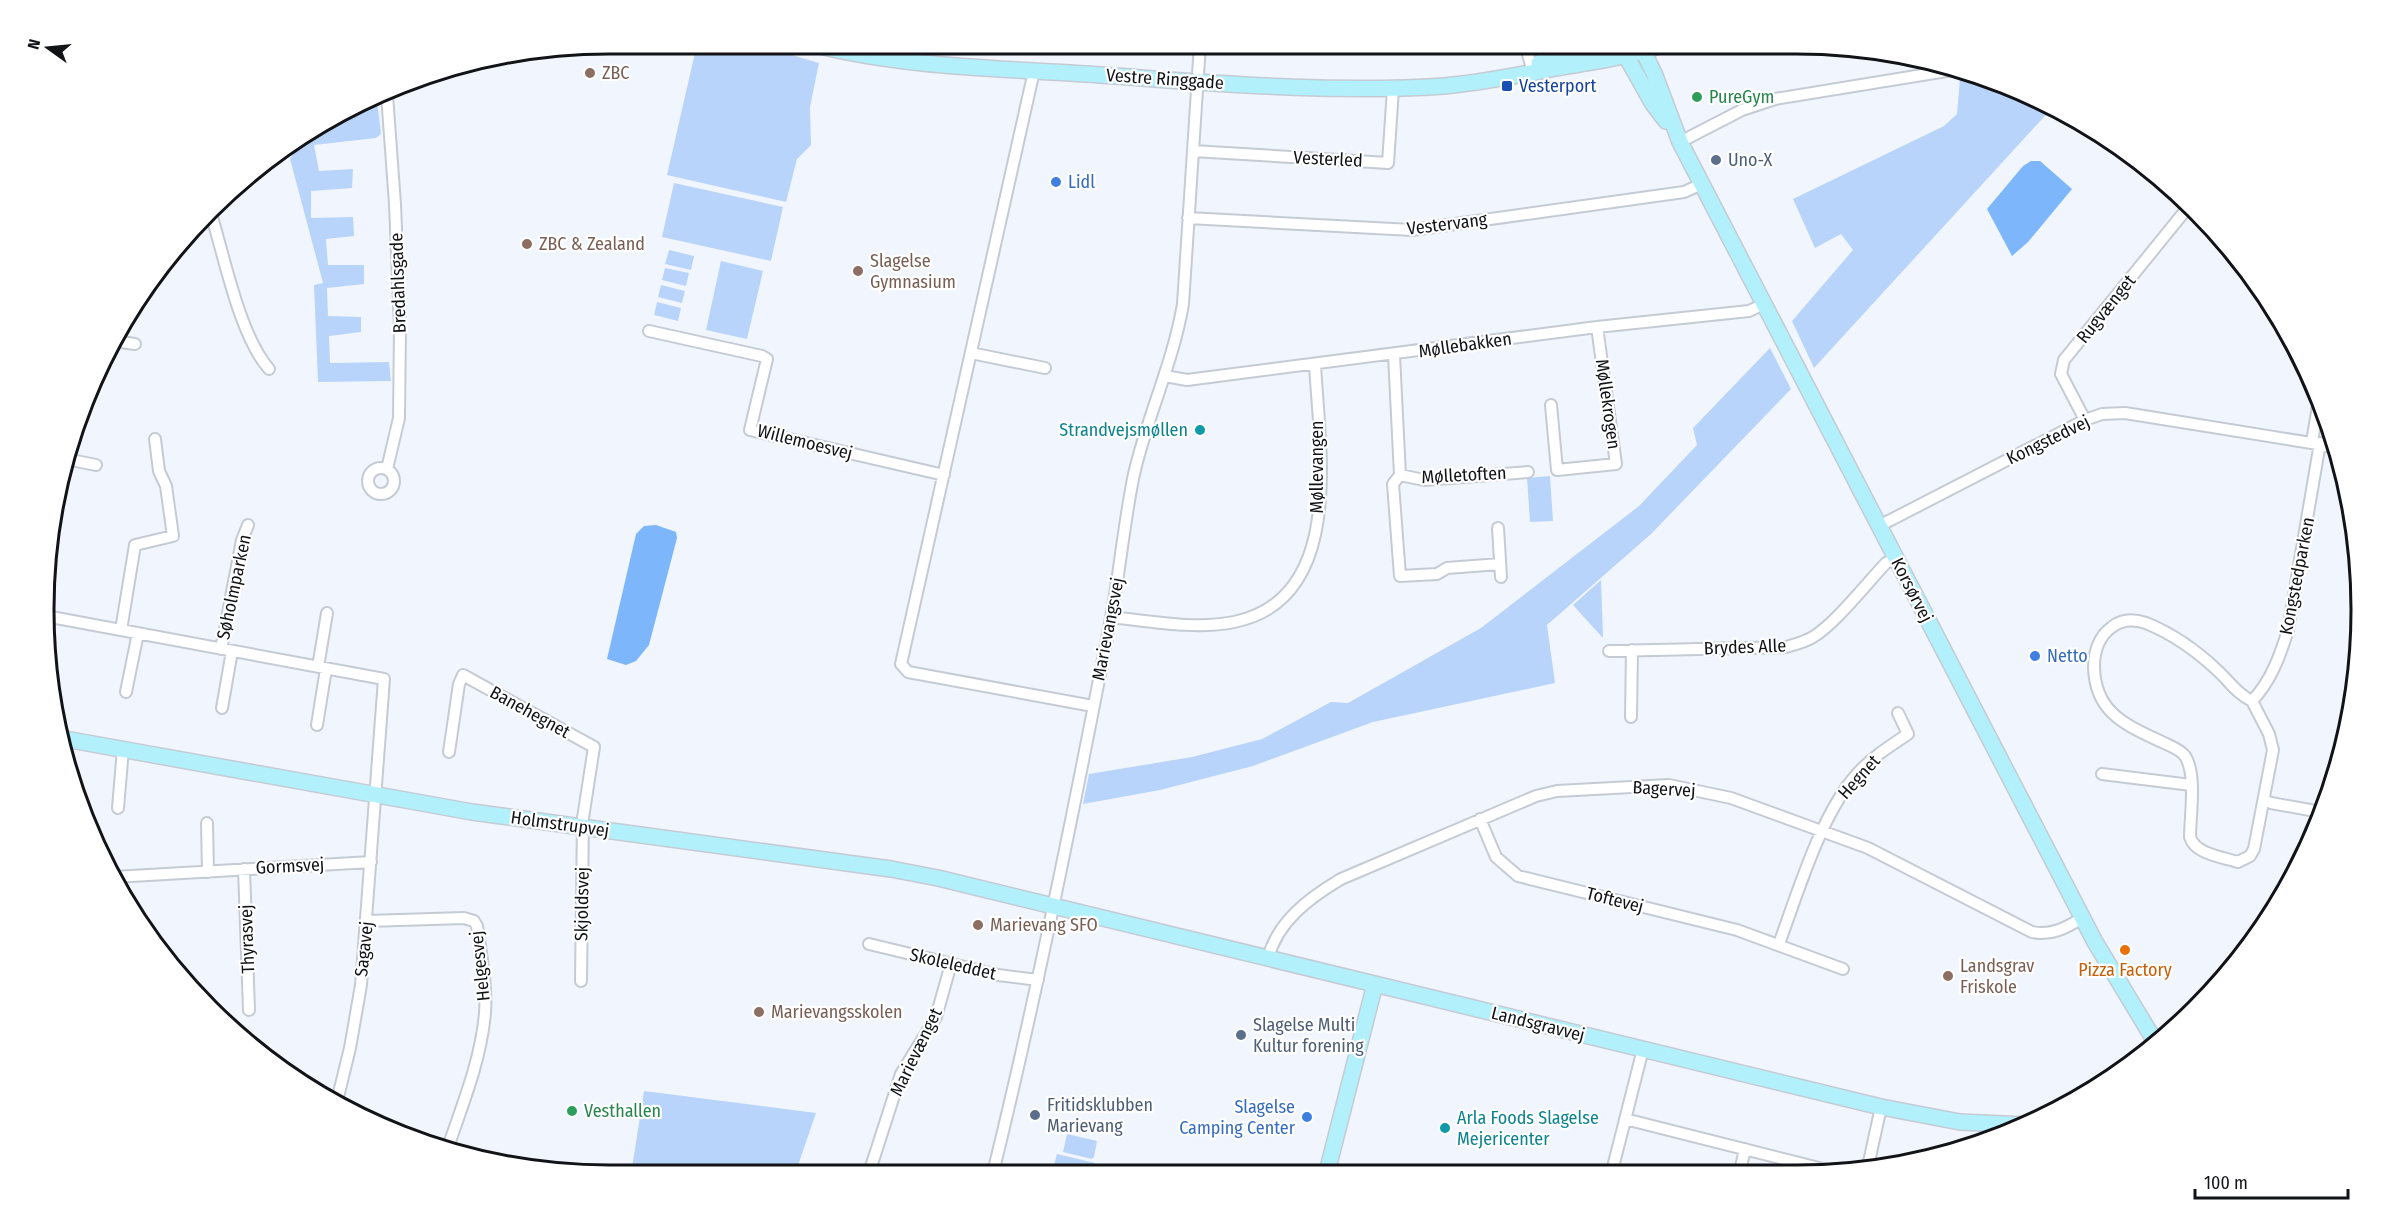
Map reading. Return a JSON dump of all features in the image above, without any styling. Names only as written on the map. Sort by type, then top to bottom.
[{"type":"street","name":"Vestre Ringgade","points":[[860,54],[925,63],[1197,82],[1393,89],[1447,86],[1557,68],[1598,54]]},
{"type":"street","name":"Marievangsvej","points":[[995,1165],[1054,905],[1111,616],[1135,472],[1178,334],[1183,304],[1199,54]]},
{"type":"street","points":[[1526,54],[1528,71]]},
{"type":"street","name":"Vestre Ringgade","points":[[1528,71],[1571,54]]},
{"type":"street","name":"Korsørvej","points":[[1634,54],[2082,918],[2121,989],[2151,1036]]},
{"type":"street","points":[[1034,71],[901,660],[902,668],[908,672],[1093,706]]},
{"type":"street","points":[[1678,137],[1775,99],[1937,73]]},
{"type":"street","name":"Vesterled","points":[[1193,152],[1388,163],[1393,89]]},
{"type":"street","name":"Bredahlsgade","points":[[387,100],[395,204],[400,329],[399,418],[387,469]]},
{"type":"street","name":"Vestervang","points":[[1188,218],[1412,230],[1683,192],[1702,184]]},
{"type":"street","name":"Rugvænget","points":[[2085,420],[2061,374],[2064,360],[2183,212]]},
{"type":"street","points":[[213,221],[239,307],[258,356],[269,369]]},
{"type":"street","name":"Møllebakken","points":[[1165,376],[1187,380],[1597,327],[1749,311],[1764,304]]},
{"type":"street","name":"Møllekrogen","points":[[1551,405],[1557,470],[1617,464],[1597,327]]},
{"type":"street","name":"Willemoesvej","points":[[649,331],[767,359],[750,430],[944,476]]},
{"type":"street","points":[[123,342],[135,344]]},
{"type":"street","points":[[971,353],[1045,368]]},
{"type":"street","name":"Mølletoften","points":[[1394,354],[1400,475],[1393,484],[1400,576],[1437,574],[1446,568],[1500,564]]},
{"type":"street","name":"Møllevangen","points":[[1111,616],[1195,624],[1216,625],[1236,622],[1269,607],[1294,585],[1306,565],[1314,542],[1320,491],[1315,364]]},
{"type":"street","name":"Kongstedvej","points":[[1879,526],[2085,420],[2102,414],[2126,413],[2326,445]]},
{"type":"street","points":[[2316,443],[2318,420]]},
{"type":"street","points":[[121,630],[135,545],[173,536],[166,486],[159,471],[155,439]]},
{"type":"street","name":"Kongstedparken","points":[[2252,701],[2261,692],[2271,675],[2288,630],[2316,443]]},
{"type":"street","points":[[75,461],[96,465]]},
{"type":"street","name":"Mølletoften","points":[[1400,475],[1424,480],[1528,472]]},
{"type":"street","name":"Søholmparken","points":[[222,708],[227,650],[242,540],[248,525]]},
{"type":"street","points":[[1498,528],[1501,577]]},
{"type":"street","name":"Brydes Alle","points":[[1609,651],[1786,647],[1803,642],[1827,626],[1886,563],[1896,558]]},
{"type":"street","points":[[317,725],[327,613]]},
{"type":"street","name":"Søholmparken","points":[[54,618],[384,679],[375,795]]},
{"type":"street","points":[[2132,620],[2146,623],[2177,638],[2199,654],[2240,696],[2252,701],[2272,741],[2272,758],[2254,849],[2250,856],[2238,862],[2198,849],[2192,844],[2190,837],[2192,784],[2190,766],[2184,754],[2124,724],[2109,711],[2099,696],[2094,679],[2098,645],[2107,631],[2122,621],[2132,620]]},
{"type":"street","points":[[126,692],[138,633]]},
{"type":"street","points":[[1631,717],[1632,650]]},
{"type":"street","name":"Banehegnet","points":[[449,752],[459,684],[463,675],[594,747],[583,828]]},
{"type":"street","name":"Hegnet","points":[[1822,831],[1836,802],[1858,773],[1880,752],[1908,734],[1899,713]]},
{"type":"street","name":"Holmstrupvej","points":[[70,740],[375,795],[583,828],[891,869],[1054,905]]},
{"type":"street","points":[[118,808],[123,749]]},
{"type":"street","points":[[2102,774],[2192,784]]},
{"type":"street","name":"Bagervej","points":[[1268,958],[1280,928],[1323,890],[1341,879],[1480,819],[1536,796],[1557,791],[1670,785],[1731,798],[1890,858],[2032,932],[2044,934],[2054,932],[2082,918]]},
{"type":"street","name":"Sagavej","points":[[339,1095],[350,1048],[361,985],[375,795]]},
{"type":"street","points":[[2264,800],[2313,811]]},
{"type":"street","name":"Toftevej","points":[[1480,819],[1496,857],[1518,876],[1737,930],[1843,969]]},
{"type":"street","points":[[207,823],[208,872]]},
{"type":"street","name":"Skjoldsvej","points":[[581,981],[583,828]]},
{"type":"street","points":[[1779,944],[1822,831]]},
{"type":"street","name":"Gormsvej","points":[[123,878],[371,862]]},
{"type":"street","name":"Thyrasvej","points":[[244,869],[249,1010]]},
{"type":"street","name":"Landsgravvej","points":[[1054,905],[1881,1107],[1960,1122],[2005,1124]]},
{"type":"street","name":"Helgesvej","points":[[367,921],[464,918],[474,921],[477,926],[485,991],[484,1020],[474,1072],[450,1141]]},
{"type":"street","name":"Skoleleddet","points":[[869,944],[998,975],[1038,980]]},
{"type":"street","name":"Marievænget","points":[[872,1165],[901,1074],[936,1017],[951,964]]},
{"type":"street","points":[[1329,1165],[1375,984]]},
{"type":"street","points":[[1614,1165],[1643,1049]]},
{"type":"street","points":[[1869,1160],[1881,1107]]},
{"type":"street","points":[[1625,1119],[1806,1165]]},
{"type":"street","points":[[1741,1165],[1745,1149]]},
{"type":"shaded area","points":[[695,54],[789,54],[819,63],[810,107],[811,145],[797,159],[786,202],[667,175]]},
{"type":"shaded area","points":[[1960,79],[2008,96],[2047,114],[1814,368],[1792,321],[1853,250],[1841,234],[1815,248],[1793,199],[1944,126],[1957,114]]},
{"type":"shaded area","points":[[378,105],[381,134],[376,138],[314,145],[319,171],[353,169],[352,188],[311,191],[311,218],[353,217],[354,236],[326,239],[328,265],[364,265],[364,284],[327,288],[328,316],[361,317],[361,332],[329,336],[330,363],[389,362],[391,381],[318,382],[314,285],[323,283],[290,159],[294,153],[332,128]]},
{"type":"shaded area","points":[[674,183],[783,207],[771,261],[662,237]]},
{"type":"shaded area","points":[[669,250],[694,256],[691,270],[665,264]]},
{"type":"shaded area","points":[[721,261],[763,271],[747,339],[706,330]]},
{"type":"shaded area","points":[[665,268],[689,273],[686,286],[662,280]]},
{"type":"shaded area","points":[[661,285],[685,291],[682,303],[658,297]]},
{"type":"shaded area","points":[[657,302],[681,308],[678,321],[654,315]]},
{"type":"shaded area","points":[[1770,348],[1791,389],[1651,534],[1547,625],[1555,683],[1373,722],[1253,766],[1160,790],[1083,804],[1089,774],[1192,757],[1262,739],[1331,702],[1348,703],[1481,628],[1639,506],[1697,445],[1693,428]]},
{"type":"shaded area","points":[[1550,476],[1553,521],[1530,522],[1527,478]]},
{"type":"shaded area","points":[[1601,580],[1603,637],[1573,605]]},
{"type":"shaded area","points":[[644,1091],[816,1113],[798,1165],[632,1165]]},
{"type":"shaded area","points":[[1067,1134],[1097,1141],[1094,1157],[1092,1159],[1063,1152]]},
{"type":"shaded area","points":[[1057,1154],[1095,1163],[1094,1165],[1054,1165]]},
{"type":"water","points":[[2031,161],[2040,161],[2072,189],[2028,242],[2012,256],[1987,209],[2023,166]]},
{"type":"water","points":[[656,525],[676,532],[677,538],[649,645],[636,661],[626,665],[607,659],[636,534],[644,526]]},
{"type":"place","name":"ZBC","points":[[590,73]]},
{"type":"place","name":"Vesterport","points":[[1507,86]]},
{"type":"place","name":"PureGym","points":[[1697,97]]},
{"type":"place","name":"Uno-X","points":[[1716,160]]},
{"type":"place","name":"Lidl","points":[[1056,182]]},
{"type":"place","name":"ZBC & Zealand","points":[[527,244]]},
{"type":"place","name":"Slagelse Gymnasium","points":[[858,271]]},
{"type":"place","name":"Strandvejsmøllen","points":[[1200,430]]},
{"type":"place","name":"Netto","points":[[2035,656]]},
{"type":"place","name":"Marievang SFO","points":[[978,925]]},
{"type":"place","name":"Pizza Factory","points":[[2125,950]]},
{"type":"place","name":"Landsgrav Friskole","points":[[1948,976]]},
{"type":"place","name":"Marievangsskolen","points":[[759,1012]]},
{"type":"place","name":"Slagelse Multi Kultur forening","points":[[1241,1035]]},
{"type":"place","name":"Vesthallen","points":[[572,1111]]},
{"type":"place","name":"Fritidsklubben Marievang","points":[[1035,1115]]},
{"type":"place","name":"Slagelse Camping Center","points":[[1307,1117]]},
{"type":"place","name":"Arla Foods Slagelse Mejericenter","points":[[1445,1128]]}]
